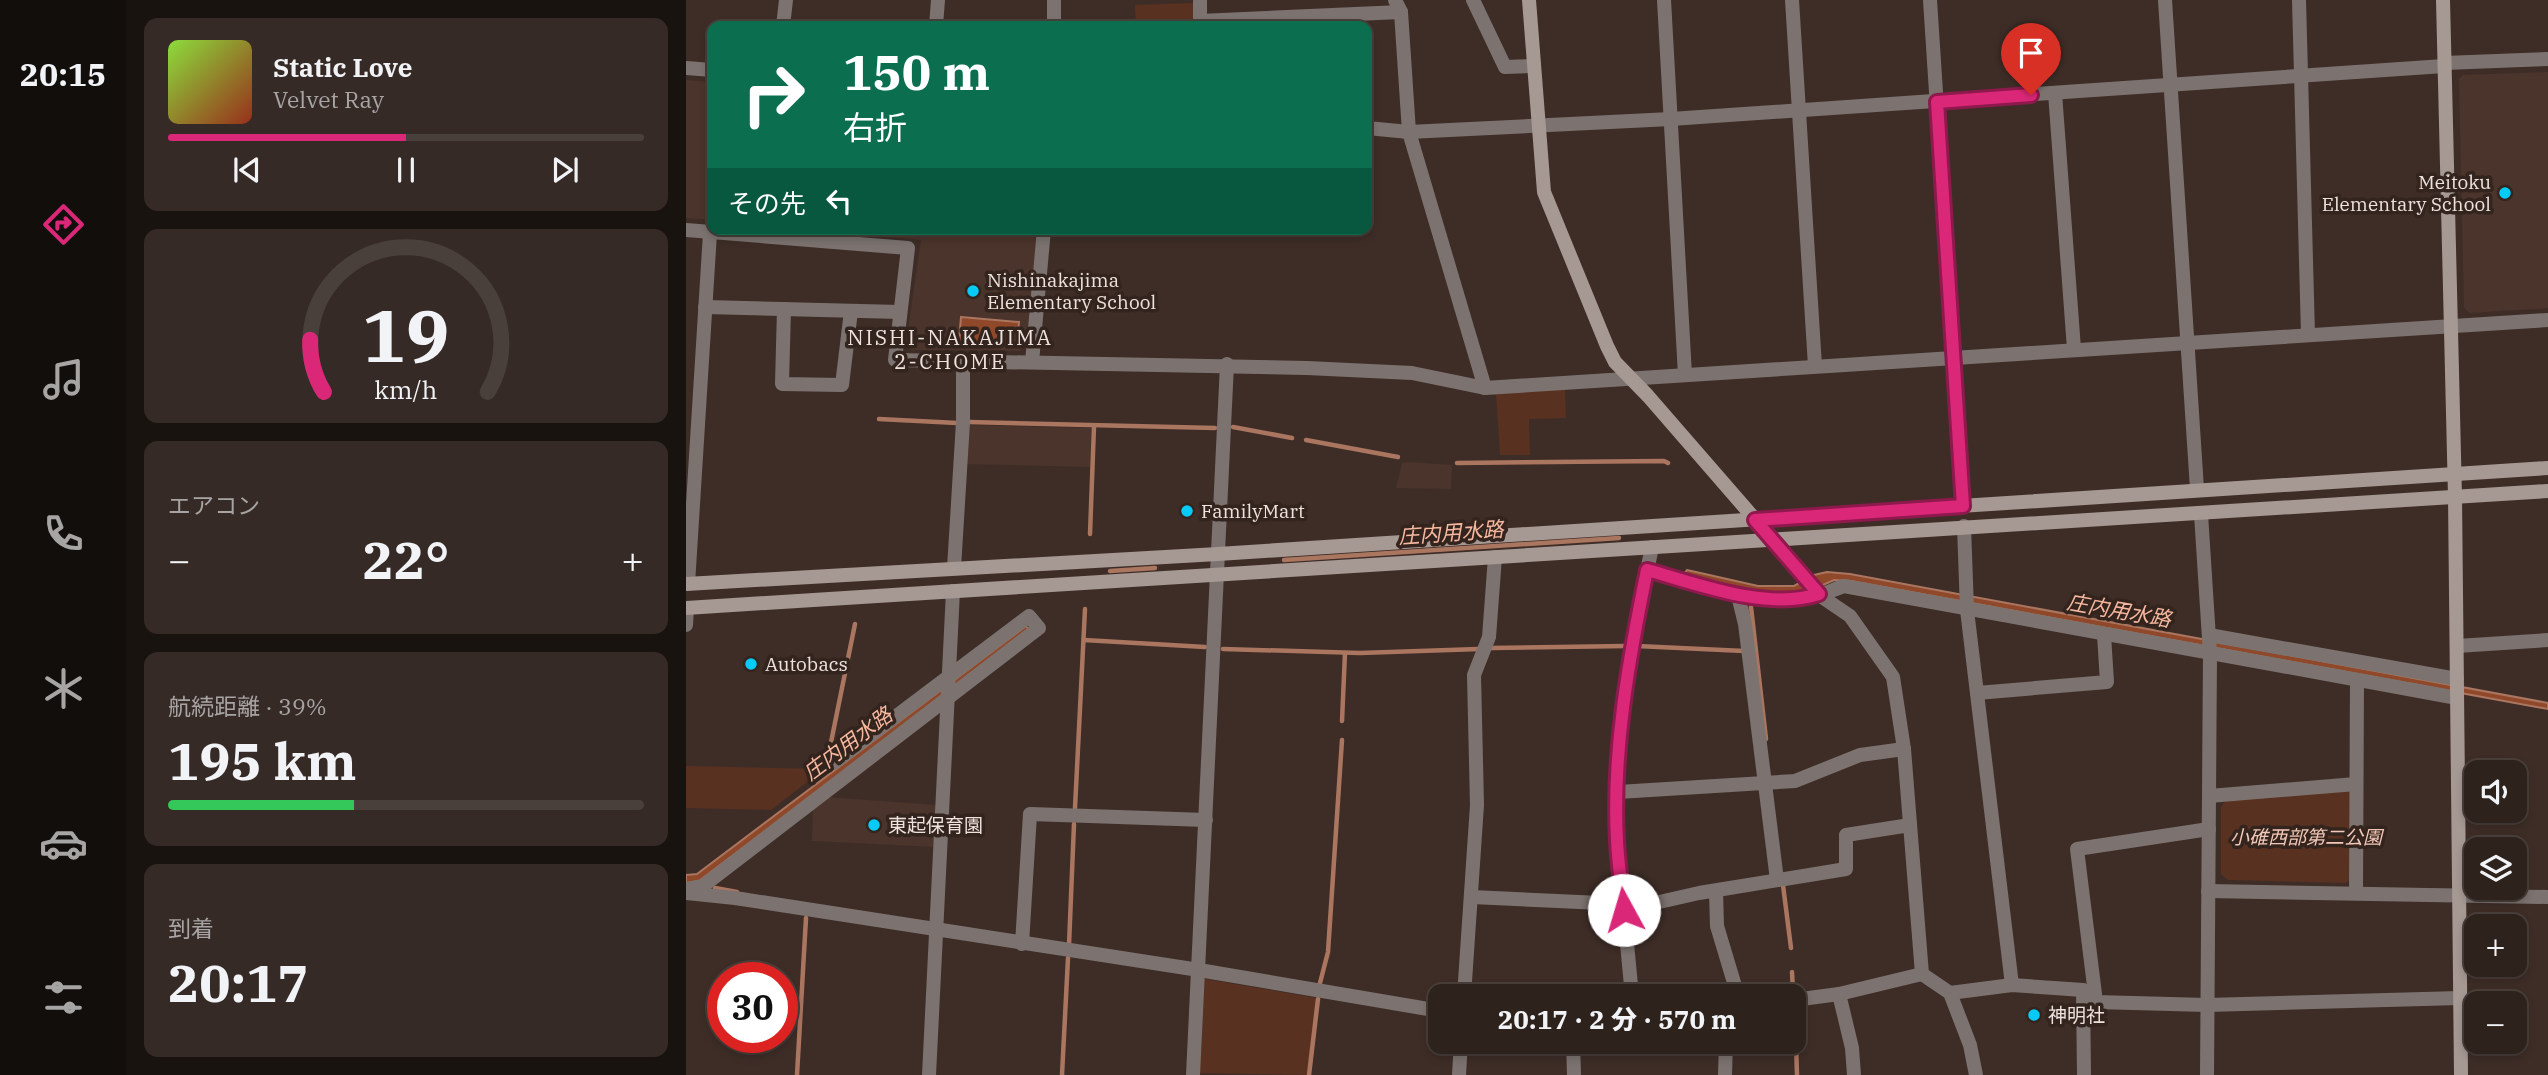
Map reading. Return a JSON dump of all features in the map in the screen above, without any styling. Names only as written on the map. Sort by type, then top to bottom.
[{"type":"street","points":[[784,21],[786,0]]},
{"type":"street","points":[[936,21],[938,0]]},
{"type":"street","points":[[1054,0],[1054,21]]},
{"type":"street","points":[[1200,0],[1200,21]]},
{"type":"street","points":[[1474,0],[1505,67],[1533,66]]},
{"type":"street","points":[[1529,0],[1544,192],[1606,346],[1615,362],[1648,396],[1805,578],[1818,592],[1850,616],[1893,677],[1904,749],[1922,974]]},
{"type":"street","points":[[1664,0],[1685,374]]},
{"type":"street","points":[[1793,0],[1815,366]]},
{"type":"street","points":[[1930,0],[1963,506]]},
{"type":"street","points":[[2165,0],[2197,489]]},
{"type":"street","points":[[2299,0],[2308,335]]},
{"type":"street","points":[[2443,0],[2455,474],[2461,1075]]},
{"type":"street","points":[[1223,21],[1398,6],[1409,132],[1485,388]]},
{"type":"street","points":[[1372,128],[1409,132],[1671,119],[2548,59]]},
{"type":"street","points":[[686,68],[707,70]]},
{"type":"street","points":[[2055,93],[2074,349]]},
{"type":"street","points":[[686,230],[707,233]]},
{"type":"street","points":[[710,235],[687,584],[1218,554],[2548,468]]},
{"type":"street","points":[[736,235],[908,248],[895,360],[1227,364],[1412,373],[1485,388],[2548,320]]},
{"type":"street","points":[[1032,362],[1043,235]]},
{"type":"street","points":[[705,307],[900,312]]},
{"type":"street","points":[[784,309],[782,384],[842,385],[851,311]]},
{"type":"street","points":[[954,568],[963,422],[963,361]]},
{"type":"street","points":[[1193,1075],[1227,364]]},
{"type":"street","points":[[686,625],[686,608],[2548,491]]},
{"type":"street","points":[[2201,514],[2209,644],[2207,1075]]},
{"type":"street","points":[[1964,526],[1967,603],[2012,985]]},
{"type":"street","points":[[1631,984],[1617,839],[1618,764],[1632,642],[1652,547]]},
{"type":"street","points":[[1465,984],[1477,805],[1474,675],[1489,637],[1495,557]]},
{"type":"street","points":[[1647,570],[1738,595],[1789,599],[1844,586],[1967,603],[2104,635],[2209,644],[2457,689]]},
{"type":"street","points":[[929,1075],[953,591]]},
{"type":"street","points":[[1738,595],[1745,624],[1777,880]]},
{"type":"street","points":[[686,891],[703,886],[948,689],[1029,616],[1039,628],[948,689],[834,763]]},
{"type":"street","points":[[1977,693],[2107,682],[2104,635]]},
{"type":"street","points":[[2457,646],[2548,640]]},
{"type":"street","points":[[2209,644],[2357,681],[2457,689]]},
{"type":"street","points":[[2356,894],[2357,681]]},
{"type":"street","points":[[1618,792],[1795,782],[1860,755],[1904,749]]},
{"type":"street","points":[[2209,796],[2357,784]]},
{"type":"street","points":[[1022,944],[1030,814],[1206,820]]},
{"type":"street","points":[[1472,897],[1624,907],[1846,869],[1846,835],[1910,825]]},
{"type":"street","points":[[2096,1002],[2077,849],[2209,829]]},
{"type":"street","points":[[686,891],[1199,970],[1428,1009]]},
{"type":"street","points":[[1716,891],[1717,926],[1734,984]]},
{"type":"street","points":[[2208,891],[2548,897]]},
{"type":"street","points":[[1806,998],[1839,994],[1922,974],[1950,993],[1970,1045],[1976,1075]]},
{"type":"street","points":[[1950,993],[2012,985],[2083,990],[2096,1002],[2207,1005],[2460,998]]},
{"type":"street","points":[[2083,990],[2084,1075]]},
{"type":"street","points":[[1839,994],[1852,1048],[1854,1075]]},
{"type":"street","points":[[1459,1075],[1460,1054]]},
{"type":"street","points":[[1573,1054],[1574,1075]]},
{"type":"street","points":[[1725,1075],[1726,1054]]},
{"type":"shaded area","name":"Meitoku Elementary School","points":[[2548,72],[2548,308],[2470,313],[2464,308],[2459,79],[2463,75]]},
{"type":"shaded area","points":[[686,80],[707,82],[707,220],[686,218]]},
{"type":"shaded area","name":"Nishinakajima Elementary School","points":[[870,235],[1037,235],[1028,344],[1019,351],[911,350],[906,343],[921,240]]},
{"type":"shaded area","points":[[961,317],[1019,322],[1017,346],[959,341]]},
{"type":"shaded area","points":[[967,425],[1091,428],[1090,467],[965,464]]},
{"type":"shaded area","points":[[1402,463],[1452,465],[1451,489],[1396,488]]},
{"type":"shaded area","points":[[1687,570],[1758,586],[1794,586],[1814,575],[1827,572],[1850,574],[2548,703],[2548,709],[1851,581],[1834,580],[1805,593],[1755,591],[1684,574]]},
{"type":"shaded area","points":[[1026,626],[1030,631],[699,881],[686,883],[686,875],[697,874]]},
{"type":"shaded area","name":"東起保育園","points":[[825,797],[937,805],[935,847],[812,841],[813,808]]},
{"type":"green space","points":[[1193,3],[1193,21],[1136,21],[1135,5]]},
{"type":"green space","points":[[1565,388],[1566,418],[1529,419],[1530,455],[1500,455],[1496,393]]},
{"type":"green space","points":[[686,766],[824,769],[771,810],[686,808]]},
{"type":"green space","name":"小碓西部第二公園","points":[[2349,790],[2352,794],[2350,879],[2346,883],[2228,880],[2221,874],[2221,807],[2227,799]]},
{"type":"green space","points":[[1205,979],[1317,998],[1309,1075],[1197,1073],[1202,982]]},
{"type":"waterway","points":[[879,419],[957,423]]},
{"type":"waterway","points":[[969,422],[1215,428]]},
{"type":"waterway","points":[[1090,534],[1094,426]]},
{"type":"waterway","points":[[1233,427],[1292,438]]},
{"type":"waterway","points":[[1306,440],[1398,457]]},
{"type":"waterway","points":[[1457,463],[1668,463]]},
{"type":"waterway","name":"庄内用水路","points":[[1284,560],[1619,538]]},
{"type":"waterway","name":"庄内用水路","points":[[1110,571],[1155,568]]},
{"type":"waterway","points":[[1751,607],[1766,739]]},
{"type":"waterway","points":[[1075,808],[1085,609]]},
{"type":"waterway","points":[[826,767],[855,624]]},
{"type":"waterway","points":[[1084,640],[1205,647]]},
{"type":"waterway","points":[[1491,648],[1626,646]]},
{"type":"waterway","points":[[1637,646],[1744,651]]},
{"type":"waterway","points":[[1223,649],[1360,653],[1479,649]]},
{"type":"waterway","points":[[1342,721],[1345,653]]},
{"type":"waterway","points":[[1320,983],[1328,952],[1342,740]]},
{"type":"waterway","points":[[1069,945],[1074,824]]},
{"type":"waterway","points":[[1783,885],[1791,948]]},
{"type":"waterway","points":[[715,888],[737,892]]},
{"type":"waterway","points":[[797,1075],[806,918]]},
{"type":"waterway","points":[[1062,1075],[1068,958]]},
{"type":"waterway","points":[[1792,972],[1793,984]]},
{"type":"waterway","points":[[1309,1075],[1318,999]]},
{"type":"waterway","points":[[1796,1054],[1797,1075]]},
{"type":"place","name":"Meitoku Elementary School","points":[[2505,193]]},
{"type":"place","name":"Nishinakajima Elementary School","points":[[973,291]]},
{"type":"place","name":"FamilyMart","points":[[1187,511]]},
{"type":"place","name":"Autobacs","points":[[751,664]]},
{"type":"place","name":"東起保育園","points":[[874,825]]},
{"type":"place","name":"神明社","points":[[2034,1015]]},
{"type":"district","name":"NISHI-NAKAJIMA 2-CHOME","points":[[950,350]]},
{"type":"route","points":[[1624,910],[1617,839],[1618,764],[1632,642],[1647,570],[1738,595],[1810,598],[1819,594],[1755,520],[1963,506],[1937,102],[2031,95]]}]
